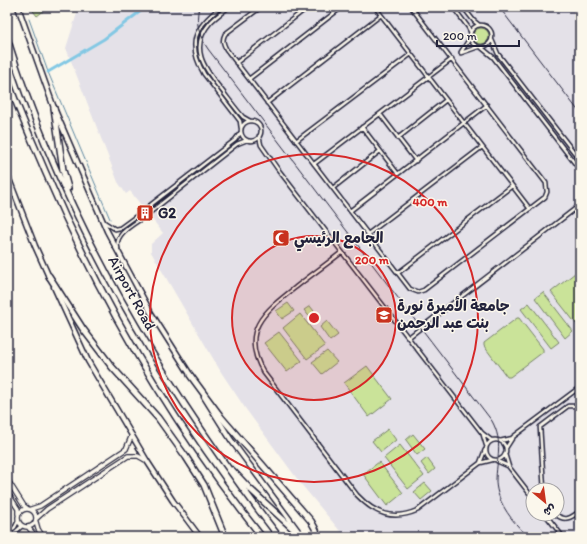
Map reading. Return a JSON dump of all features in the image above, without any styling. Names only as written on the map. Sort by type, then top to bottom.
[{"type":"highway","name":"Airport Road","points":[[7,38],[15,65],[43,137],[76,212],[113,286],[184,405],[247,495],[279,537]]},
{"type":"highway","name":"Airport Road","points":[[7,78],[60,204],[100,287],[132,345],[171,410],[205,461],[262,537]]},
{"type":"highway","points":[[54,108],[63,170],[76,212]]},
{"type":"highway","points":[[49,276],[83,330],[112,367],[158,418],[186,457],[204,485],[225,537]]},
{"type":"highway","points":[[190,374],[221,417],[311,521],[318,537]]},
{"type":"highway","points":[[215,450],[248,488],[303,537]]},
{"type":"main road","points":[[18,7],[54,108],[104,222],[151,313],[231,440],[303,537]]},
{"type":"main road","points":[[7,174],[35,246],[88,362],[147,461],[173,501],[200,537]]},
{"type":"street","points":[[221,7],[201,25],[195,42],[197,60],[204,74],[240,121],[243,137],[248,141],[262,145]]},
{"type":"street","points":[[229,7],[210,22],[205,29],[202,36],[200,52],[203,65],[243,117],[256,123],[260,127],[262,145],[342,252],[482,433],[486,443],[487,456],[492,460]]},
{"type":"street","points":[[260,7],[225,34],[223,44],[410,289],[418,292],[424,290],[530,209],[545,197],[548,192],[546,183],[411,7]]},
{"type":"street","points":[[236,63],[308,7]]},
{"type":"street","points":[[249,79],[342,7]]},
{"type":"street","points":[[374,7],[530,209]]},
{"type":"street","points":[[453,7],[468,27],[472,44],[482,48],[493,58],[580,170]]},
{"type":"street","points":[[463,7],[474,22],[486,26],[491,31],[492,40],[498,54],[580,160]]},
{"type":"street","points":[[267,103],[381,15]]},
{"type":"street","points":[[470,33],[474,28],[480,25]]},
{"type":"street","points":[[470,38],[461,53],[478,47]]},
{"type":"street","points":[[482,48],[488,45],[492,40]]},
{"type":"street","points":[[296,141],[410,54]]},
{"type":"street","points":[[314,164],[452,59]]},
{"type":"street","points":[[398,138],[446,100]]},
{"type":"street","points":[[350,211],[487,106]]},
{"type":"street","points":[[380,114],[416,161]]},
{"type":"street","points":[[104,222],[114,229],[120,228],[235,140],[244,124],[250,121]]},
{"type":"street","points":[[362,127],[398,174]]},
{"type":"street","points":[[119,253],[117,240],[120,235],[237,144],[255,140],[260,136]]},
{"type":"street","points":[[368,234],[482,148]]},
{"type":"street","points":[[332,188],[380,151]]},
{"type":"street","points":[[398,273],[512,186]]},
{"type":"street","points":[[409,337],[580,205]]},
{"type":"street","points":[[138,215],[141,219]]},
{"type":"street","points":[[342,252],[283,297],[262,316],[256,330],[254,342],[256,357],[264,373],[357,495],[363,502],[378,512],[394,516],[410,514],[418,510],[480,463],[489,442],[495,440]]},
{"type":"street","points":[[482,433],[492,440],[500,441],[513,437],[580,387]]},
{"type":"street","points":[[543,482],[540,428],[568,406],[575,406],[580,409]]},
{"type":"street","points":[[18,514],[23,510],[40,506],[126,449],[132,435]]},
{"type":"street","points":[[513,437],[506,448],[505,454],[509,467],[525,488]]},
{"type":"street","points":[[500,441],[506,448]]},
{"type":"street","points":[[126,449],[130,452],[128,456]]},
{"type":"street","points":[[480,463],[497,460],[502,458],[505,454]]},
{"type":"street","points":[[18,521],[22,526],[28,527],[34,525],[36,520],[47,509],[128,456],[138,456],[147,461]]},
{"type":"street","points":[[497,460],[509,467]]},
{"type":"street","points":[[7,479],[24,506],[34,512],[38,529],[43,537]]},
{"type":"street","points":[[7,492],[18,509],[18,521],[7,534]]},
{"type":"street","points":[[565,519],[568,519],[580,511]]},
{"type":"street","points":[[551,522],[563,537]]},
{"type":"street","points":[[10,537],[22,526]]},
{"type":"street","points":[[28,527],[36,537]]},
{"type":"shaded area","name":"جامعة الأميرة نورة بنت عبد الرحمن","points":[[79,7],[580,7],[580,537],[345,537],[301,484],[245,408],[221,372],[151,252],[151,244],[163,233],[130,191],[126,194],[118,182],[66,48]]},
{"type":"green space","points":[[30,7],[49,7],[37,16]]},
{"type":"green space","points":[[478,28],[484,28],[489,33],[487,42],[484,44],[478,44],[473,39],[473,33]]},
{"type":"green space","points":[[580,269],[580,323],[577,325],[551,292]]},
{"type":"green space","points":[[543,292],[573,331],[565,338],[535,298]]},
{"type":"green space","points":[[288,303],[294,311],[282,319],[276,311]]},
{"type":"green space","points":[[529,303],[559,342],[551,348],[521,309]]},
{"type":"green space","points":[[310,306],[318,316],[312,320],[304,310]]},
{"type":"green space","points":[[300,314],[325,346],[307,359],[283,328]]},
{"type":"green space","points":[[519,318],[543,349],[543,352],[510,377],[507,377],[484,346],[484,343]]},
{"type":"green space","points":[[327,321],[338,335],[330,341],[320,327]]},
{"type":"green space","points":[[279,332],[302,361],[287,372],[264,343]]},
{"type":"green space","points":[[327,351],[337,362],[322,374],[312,362]]},
{"type":"green space","points":[[367,366],[392,399],[369,417],[344,383]]},
{"type":"green space","points":[[388,429],[396,440],[381,452],[372,441]]},
{"type":"green space","points":[[413,434],[425,449],[417,455],[406,440]]},
{"type":"green space","points":[[400,445],[424,476],[408,489],[384,458]]},
{"type":"green space","points":[[427,458],[435,469],[429,474],[421,463]]},
{"type":"green space","points":[[379,462],[403,493],[387,506],[363,474]]},
{"type":"green space","points":[[425,483],[432,491],[421,500],[414,492]]},
{"type":"waterway","points":[[48,72],[104,39],[146,7]]},
{"type":"waterway","points":[[29,19],[48,72],[110,219]]},
{"type":"tram line","points":[[199,7],[197,18],[199,29],[202,39],[208,49],[492,421],[496,429],[499,444],[496,474],[499,498],[512,519],[529,537]]},
{"type":"tram line","points":[[499,7],[580,113]]},
{"type":"place","name":"G2","points":[[145,213]]},
{"type":"place","name":"الجامع الرئيسي","points":[[281,238]]},
{"type":"place","name":"جامعة الأميرة نورة بنت عبد الرحمن","points":[[384,315]]}]
